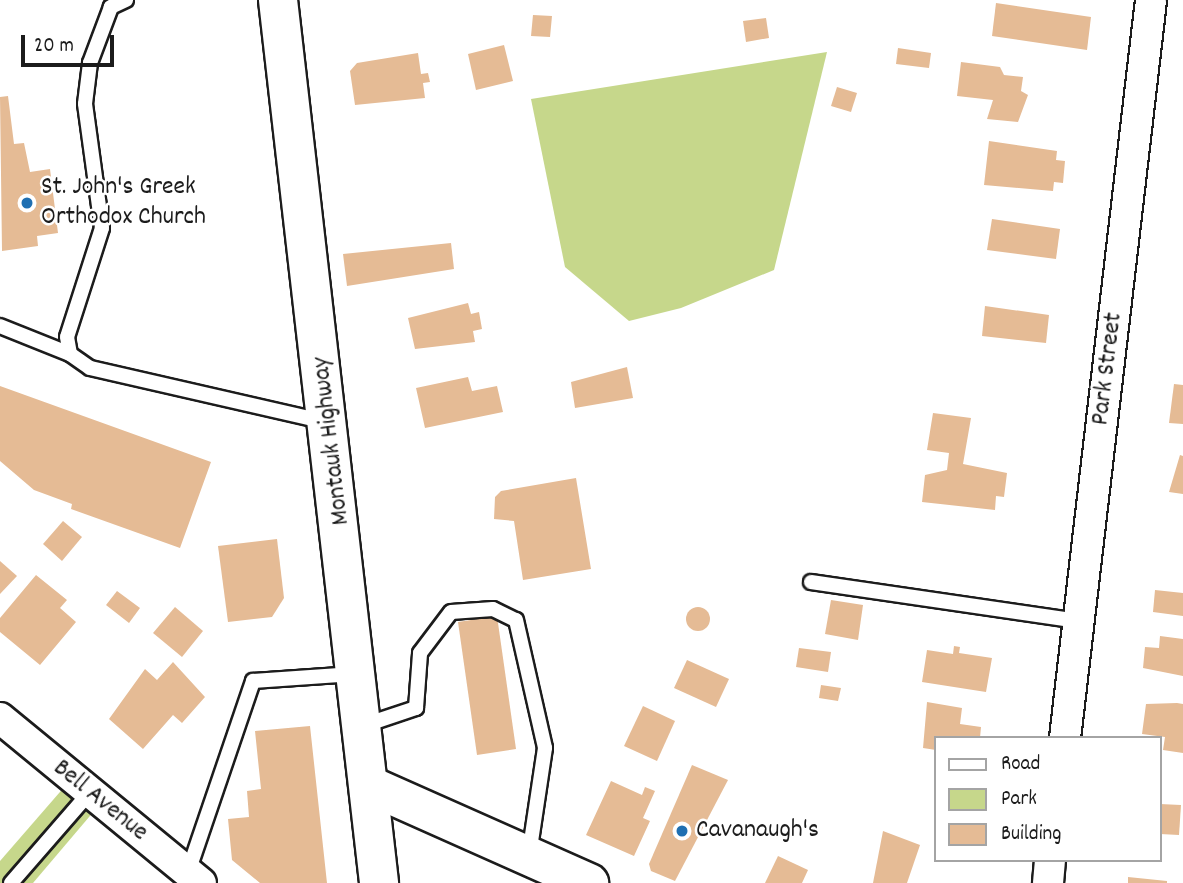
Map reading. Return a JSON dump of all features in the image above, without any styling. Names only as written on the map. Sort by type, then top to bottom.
[{"type":"main road","name":"Montauk Highway","points":[[278,0],[365,725],[379,883]]},
{"type":"main road","points":[[371,786],[589,883]]},
{"type":"street","name":"Park Street","points":[[1065,736],[1151,0]]},
{"type":"street","name":"Bell Avenue","points":[[0,718],[194,878]]},
{"type":"street","points":[[1048,883],[1050,862]]},
{"type":"lane","points":[[70,354],[67,337],[102,228],[85,104],[90,62],[111,7],[126,0]]},
{"type":"lane","points":[[0,326],[70,354],[90,368],[330,423]]},
{"type":"lane","points":[[811,582],[1078,621]]},
{"type":"lane","points":[[365,725],[416,708],[420,653],[452,612],[493,609],[516,620],[545,747],[529,856]]},
{"type":"lane","points":[[194,878],[253,681],[359,673]]},
{"type":"lane","points":[[11,883],[90,792]]},
{"type":"green space","points":[[827,52],[774,270],[681,308],[629,321],[565,267],[531,99]]},
{"type":"green space","points":[[66,785],[95,810],[33,883],[0,883],[0,861]]},
{"type":"building","points":[[996,3],[1091,17],[1087,50],[992,36]]},
{"type":"building","points":[[533,15],[552,16],[550,37],[531,36]]},
{"type":"building","points":[[766,18],[769,38],[746,42],[743,21]]},
{"type":"building","points":[[504,45],[513,81],[476,90],[468,54]]},
{"type":"building","points":[[898,48],[931,53],[929,68],[896,64]]},
{"type":"building","points":[[418,53],[421,74],[428,73],[430,82],[423,83],[425,98],[355,105],[350,71],[357,63]]},
{"type":"building","points":[[961,62],[1000,67],[1004,75],[1023,77],[1021,91],[1028,95],[1018,122],[987,119],[993,100],[957,96]]},
{"type":"building","points":[[837,87],[857,93],[851,112],[831,106]]},
{"type":"building","name":"St. John's Greek Orthodox Church","points":[[8,96],[14,144],[24,143],[30,172],[50,169],[58,233],[37,236],[38,246],[2,251],[0,97]]},
{"type":"building","points":[[989,141],[1057,151],[1056,160],[1065,161],[1063,183],[1054,182],[1053,191],[984,185]]},
{"type":"building","points":[[992,219],[1060,229],[1056,259],[987,250]]},
{"type":"building","points":[[451,243],[454,269],[347,286],[343,254]]},
{"type":"building","points":[[468,303],[471,314],[479,312],[482,329],[473,331],[475,342],[415,349],[408,318]]},
{"type":"building","points":[[985,306],[1049,315],[1046,343],[982,336]]},
{"type":"building","points":[[627,367],[633,398],[575,408],[571,382]]},
{"type":"building","points":[[468,377],[472,391],[497,386],[503,412],[425,428],[416,388]]},
{"type":"building","points":[[1174,384],[1183,385],[1183,424],[1169,423]]},
{"type":"building","points":[[0,386],[211,462],[180,548],[71,509],[72,504],[34,490],[0,461]]},
{"type":"building","points":[[933,413],[971,418],[963,464],[1007,473],[1004,497],[996,496],[995,510],[922,502],[925,475],[947,470],[949,453],[927,450]]},
{"type":"building","points":[[1180,455],[1183,456],[1183,494],[1169,492]]},
{"type":"building","points":[[576,478],[591,569],[523,580],[514,521],[494,519],[495,497],[501,491]]},
{"type":"building","points":[[63,521],[82,537],[62,561],[43,544]]},
{"type":"building","points":[[277,539],[284,598],[272,617],[228,622],[218,546]]},
{"type":"building","points":[[0,561],[17,576],[0,594]]},
{"type":"building","points":[[36,575],[67,600],[60,608],[76,622],[40,665],[0,632],[0,618]]},
{"type":"building","points":[[1155,590],[1183,593],[1183,616],[1153,612]]},
{"type":"building","points":[[117,591],[140,608],[129,623],[106,605]]},
{"type":"building","points":[[831,600],[863,605],[858,640],[825,634]]},
{"type":"building","points":[[175,607],[203,631],[182,657],[153,633]]},
{"type":"building","points":[[698,607],[706,611],[710,619],[706,627],[698,631],[690,627],[686,619],[690,611]]},
{"type":"building","points":[[497,616],[516,749],[477,755],[458,622]]},
{"type":"building","points":[[1160,636],[1183,639],[1183,676],[1143,668],[1145,647],[1159,648]]},
{"type":"building","points":[[954,646],[960,647],[959,653],[992,658],[986,692],[922,682],[927,650],[953,654]]},
{"type":"building","points":[[799,648],[831,652],[828,672],[796,667]]},
{"type":"building","points":[[687,660],[729,679],[716,707],[674,688]]},
{"type":"building","points":[[173,662],[205,697],[182,723],[173,715],[143,749],[109,719],[145,669],[157,680]]},
{"type":"building","points":[[821,685],[841,688],[838,701],[819,698]]},
{"type":"building","points":[[927,702],[962,708],[960,724],[981,727],[980,736],[934,736],[934,750],[923,748]]},
{"type":"building","points":[[1146,704],[1183,704],[1183,753],[1163,750],[1165,737],[1142,734]]},
{"type":"building","points":[[643,706],[675,721],[657,761],[624,746]]},
{"type":"building","points":[[310,726],[327,883],[260,883],[232,860],[228,819],[249,817],[247,791],[261,789],[255,731]]},
{"type":"building","name":"Cavanaugh's","points":[[692,765],[728,780],[675,881],[651,871],[649,864]]},
{"type":"building","points":[[611,781],[642,795],[645,787],[655,791],[643,818],[650,821],[634,856],[586,835]]},
{"type":"building","points":[[1162,804],[1181,805],[1179,835],[1162,834]]},
{"type":"building","points":[[883,831],[920,845],[907,883],[873,883]]},
{"type":"building","points":[[778,856],[808,870],[802,883],[765,883]]},
{"type":"building","points":[[1128,877],[1167,881],[1167,883],[1128,883]]},
{"type":"place","name":"St. John's Greek Orthodox Church","points":[[27,203]]},
{"type":"place","name":"Cavanaugh's","points":[[682,831]]}]
